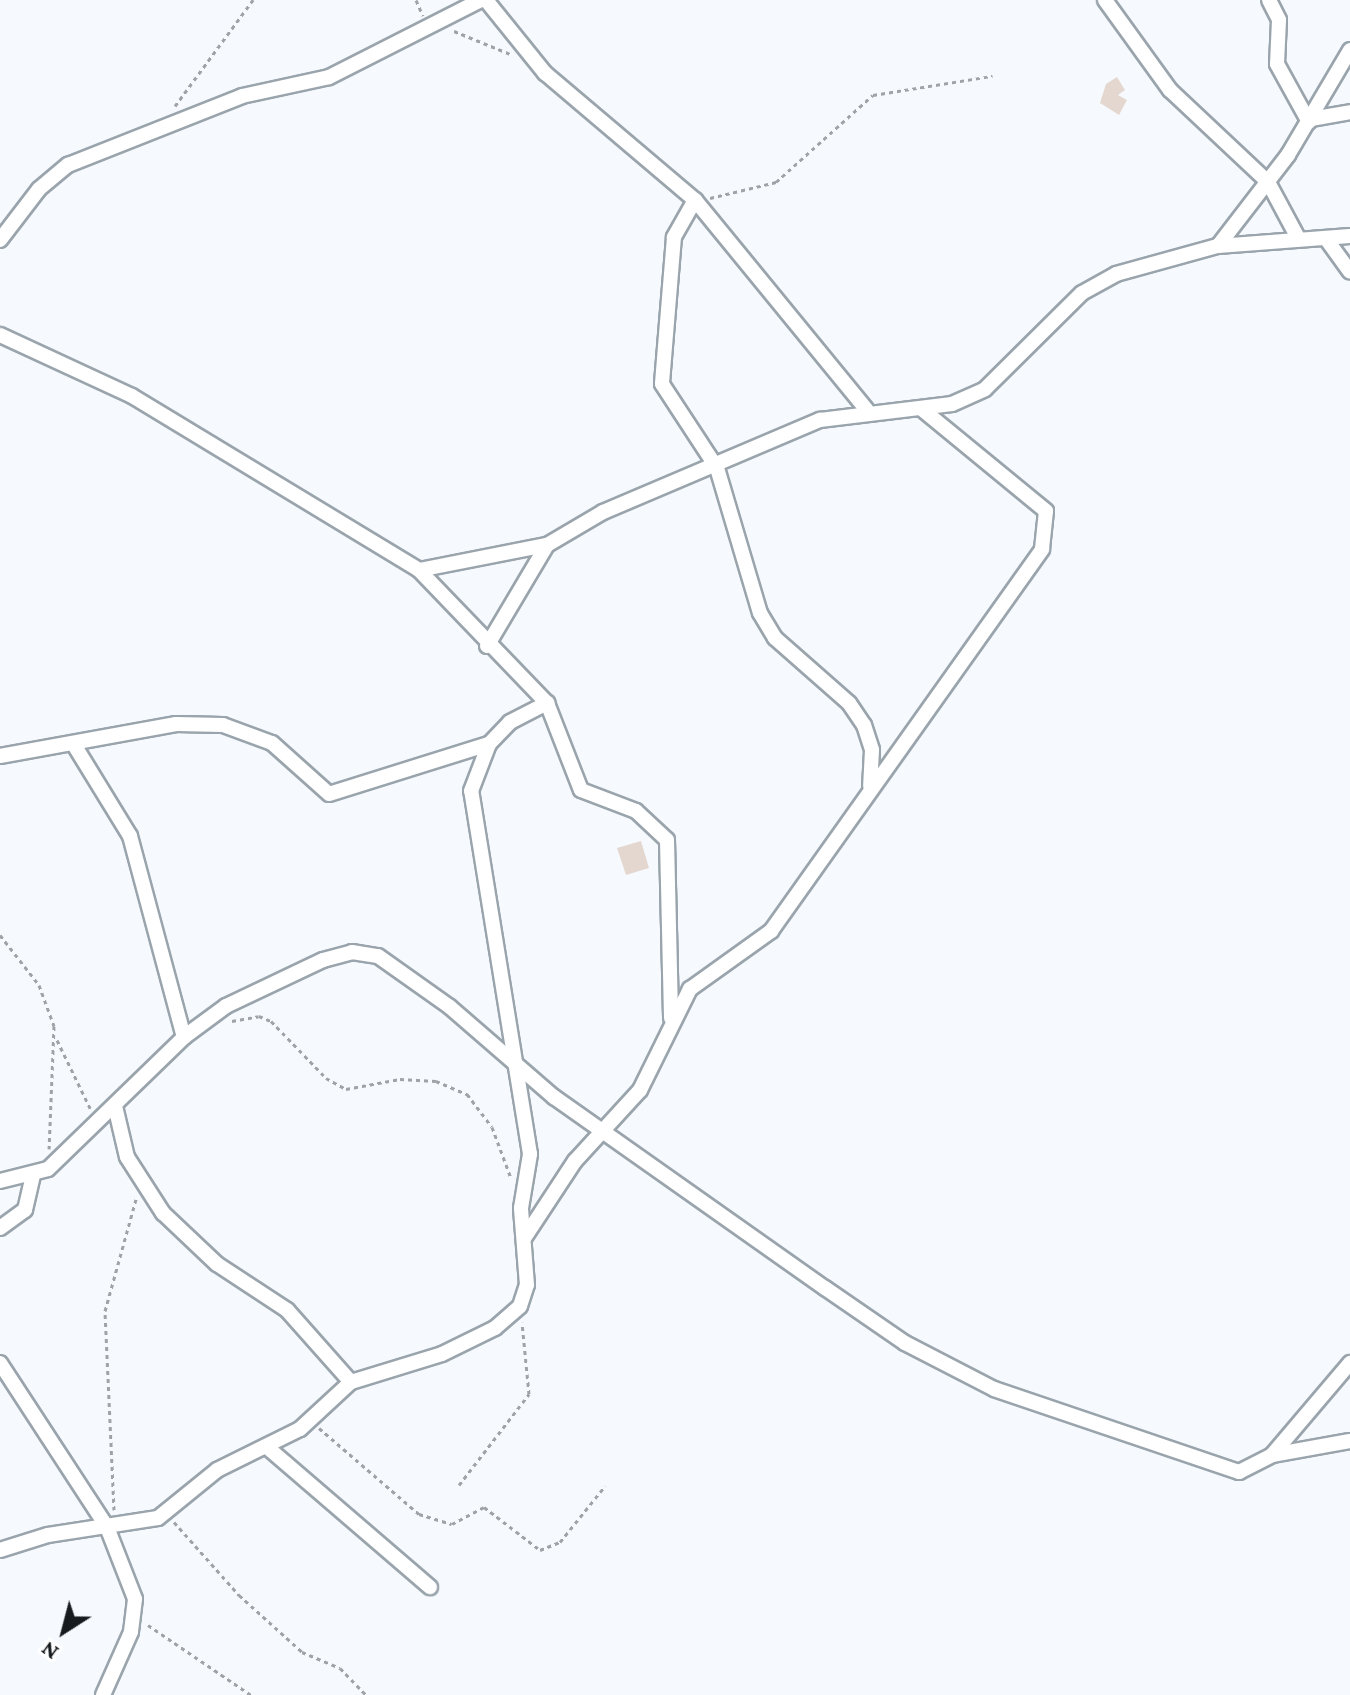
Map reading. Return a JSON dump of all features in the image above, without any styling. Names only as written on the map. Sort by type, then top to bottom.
[{"type":"street","points":[[0,240],[39,189],[68,165],[242,96],[329,77],[484,0],[545,73],[695,200],[867,410]]},
{"type":"street","points":[[1105,0],[1170,90],[1268,182],[1298,238]]},
{"type":"street","points":[[1269,0],[1279,20],[1277,64],[1310,120]]},
{"type":"street","points":[[1218,246],[1268,182],[1310,120],[1350,50]]},
{"type":"street","points":[[1310,120],[1350,112]]},
{"type":"street","points":[[695,200],[674,237],[662,384],[717,468],[760,613],[775,638],[849,703],[864,725],[872,750],[870,787]]},
{"type":"street","points":[[419,570],[547,545],[603,512],[717,468],[820,420],[867,410],[922,409],[985,389],[1082,293],[1116,274],[1218,246],[1350,236]]},
{"type":"street","points":[[1327,240],[1350,272]]},
{"type":"street","points":[[0,335],[132,396],[419,570],[487,646],[547,703],[581,790],[636,811],[667,840],[671,1020]]},
{"type":"street","points":[[525,1237],[575,1161],[605,1133],[652,1071],[671,1020],[700,977],[737,960],[771,931],[870,787],[1034,560],[1047,526],[1046,511],[1032,496],[922,409]]},
{"type":"street","points":[[487,646],[547,545]]},
{"type":"street","points":[[0,1550],[166,1513],[217,1470],[267,1447],[310,1420],[351,1382],[442,1354],[495,1328],[520,1306],[527,1285],[521,1208],[530,1154],[512,1063],[471,791],[489,744],[510,722],[547,703]]},
{"type":"street","points":[[0,756],[176,724],[223,725],[272,743],[329,794],[489,744]]},
{"type":"street","points":[[73,743],[130,836],[184,1037]]},
{"type":"street","points":[[0,1181],[48,1169],[98,1127],[184,1037],[274,978],[352,952],[378,956],[404,972],[512,1063],[605,1133],[905,1343],[994,1389],[1221,1470],[1239,1472],[1272,1455],[1350,1441]]},
{"type":"street","points":[[115,1106],[140,1184],[208,1257],[287,1310],[351,1382]]},
{"type":"street","points":[[0,1228],[25,1210],[33,1174]]},
{"type":"street","points":[[0,1363],[111,1526],[136,1614],[103,1695]]},
{"type":"street","points":[[1272,1455],[1350,1363]]},
{"type":"street","points":[[267,1447],[430,1587]]},
{"type":"path","points":[[166,124],[253,0]]},
{"type":"path","points":[[416,0],[434,25],[516,57]]},
{"type":"path","points":[[695,200],[776,182],[873,95],[992,76]]},
{"type":"path","points":[[0,935],[39,985],[56,1038],[98,1127]]},
{"type":"path","points":[[228,1022],[259,1016],[271,1021],[326,1078],[346,1089],[400,1079],[436,1081],[467,1094],[492,1127],[512,1180]]},
{"type":"path","points":[[48,1169],[56,1038]]},
{"type":"path","points":[[111,1526],[105,1311],[140,1184]]},
{"type":"path","points":[[459,1485],[529,1394],[520,1306]]},
{"type":"path","points":[[310,1420],[419,1514],[452,1524],[484,1507],[540,1550],[560,1542],[605,1486]]},
{"type":"path","points":[[166,1513],[249,1605],[302,1652],[340,1668],[366,1695]]},
{"type":"path","points":[[136,1614],[160,1637],[251,1695]]},
{"type":"building","points":[[1117,77],[1125,90],[1118,95],[1127,100],[1119,115],[1100,103],[1106,84]]},
{"type":"building","points":[[641,841],[649,868],[626,875],[617,848]]}]
